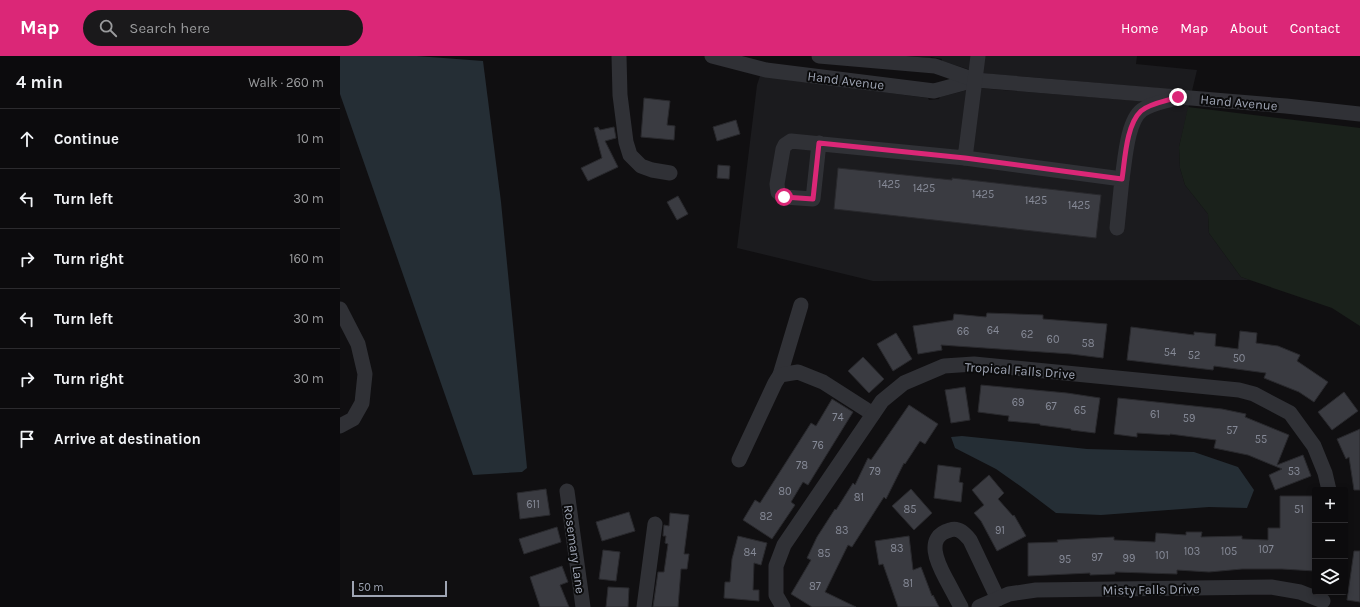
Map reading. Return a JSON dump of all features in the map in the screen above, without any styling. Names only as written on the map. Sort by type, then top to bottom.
[{"type":"street","points":[[619,56],[620,95],[626,142],[630,155],[640,166],[670,173]]},
{"type":"street","name":"Hand Avenue","points":[[718,56],[766,70],[934,91],[975,80]]},
{"type":"street","name":"Hand Avenue","points":[[819,56],[935,66],[975,80],[1286,106],[1360,114]]},
{"type":"street","points":[[965,158],[978,56]]},
{"type":"street","points":[[1117,228],[1122,179],[1130,132],[1135,118],[1142,110],[1178,97]]},
{"type":"street","points":[[819,143],[965,158],[1122,179]]},
{"type":"street","points":[[738,460],[778,379],[801,305]]},
{"type":"street","points":[[340,309],[358,344],[365,374],[362,403],[353,419],[340,426]]},
{"type":"street","name":"Tropical Falls Drive","points":[[783,607],[776,595],[776,566],[784,545],[882,401],[904,383],[944,366],[974,364],[1239,390],[1254,394],[1290,413],[1314,446],[1325,473],[1328,487]]},
{"type":"street","points":[[778,379],[798,372],[823,382],[873,414]]},
{"type":"street","name":"Rosemary Lane","points":[[567,491],[583,607]]},
{"type":"street","points":[[644,607],[655,524]]},
{"type":"street","points":[[961,607],[937,562],[935,553],[937,538],[951,529],[956,529],[964,533],[970,540],[998,599]]},
{"type":"street","name":"Misty Falls Drive","points":[[979,607],[1009,594],[1036,590],[1271,587],[1300,592],[1323,600]]},
{"type":"shaded area","points":[[340,56],[417,56],[483,61],[501,202],[527,468],[522,472],[473,475],[340,94]]},
{"type":"shaded area","points":[[903,56],[1137,56],[1136,64],[1197,70],[1192,91],[980,73],[942,61],[942,59]]},
{"type":"shaded area","points":[[760,76],[928,98],[929,100],[939,99],[940,97],[979,88],[1189,105],[1179,147],[1180,168],[1185,185],[1208,214],[1209,233],[1241,277],[1250,280],[873,281],[737,248],[757,85]]},
{"type":"shaded area","points":[[1188,107],[1360,128],[1360,326],[1332,308],[1241,277],[1209,233],[1208,214],[1185,185],[1180,168],[1179,147]]},
{"type":"shaded area","points":[[962,436],[1087,449],[1194,452],[1238,467],[1254,490],[1247,508],[1209,507],[1101,515],[1056,513],[996,469],[955,448],[951,437]]},
{"type":"building","points":[[644,98],[670,101],[667,125],[675,126],[674,140],[641,137]]},
{"type":"building","points":[[736,120],[740,134],[717,141],[713,127]]},
{"type":"building","points":[[598,127],[600,130],[614,127],[616,138],[605,141],[618,167],[588,181],[581,168],[602,158],[594,128]]},
{"type":"building","points":[[718,165],[730,166],[729,179],[717,178]]},
{"type":"building","points":[[838,168],[952,180],[952,178],[1101,195],[1096,238],[834,209]]},
{"type":"building","points":[[678,196],[688,214],[677,220],[667,202]]},
{"type":"building","points":[[987,313],[1043,315],[1043,319],[1107,324],[1103,358],[1071,354],[941,345],[942,350],[918,354],[913,326],[953,320],[954,314],[986,317]]},
{"type":"building","points":[[1131,327],[1194,335],[1194,332],[1216,334],[1215,346],[1238,349],[1240,331],[1257,333],[1256,343],[1278,346],[1300,355],[1297,361],[1328,382],[1314,402],[1299,392],[1264,378],[1266,373],[1214,366],[1213,370],[1127,360]]},
{"type":"building","points":[[896,333],[912,359],[893,371],[877,344]]},
{"type":"building","points":[[863,357],[884,379],[869,393],[848,371]]},
{"type":"building","points":[[981,385],[1067,393],[1100,398],[1095,433],[1040,424],[1008,421],[1009,416],[978,412]]},
{"type":"building","points":[[965,387],[970,420],[951,423],[945,390]]},
{"type":"building","points":[[1344,392],[1358,411],[1332,430],[1318,412]]},
{"type":"building","points":[[1118,398],[1222,409],[1246,414],[1245,417],[1289,435],[1277,465],[1303,455],[1311,476],[1275,490],[1269,475],[1282,469],[1248,455],[1214,448],[1216,440],[1170,434],[1137,433],[1137,437],[1114,434]]},
{"type":"building","points":[[832,399],[853,412],[808,485],[803,482],[791,502],[795,505],[772,539],[743,520],[755,500],[760,503],[811,423],[816,426]]},
{"type":"building","points":[[909,405],[938,424],[925,444],[920,441],[905,464],[904,463],[886,499],[884,497],[852,547],[848,545],[825,592],[856,607],[812,607],[791,594],[811,560],[807,558],[817,537],[853,483],[855,485],[868,458],[871,460]]},
{"type":"building","points":[[1360,429],[1360,490],[1354,490],[1349,457],[1346,459],[1337,439]]},
{"type":"building","points":[[938,465],[961,468],[959,482],[963,483],[961,502],[934,498]]},
{"type":"building","points":[[989,475],[1004,493],[998,499],[1013,516],[1014,515],[1026,536],[997,551],[981,521],[974,513],[984,505],[972,490]]},
{"type":"building","points":[[546,489],[550,515],[520,519],[517,493]]},
{"type":"building","points":[[911,489],[932,513],[914,530],[892,506]]},
{"type":"building","points":[[1280,496],[1312,496],[1312,571],[1242,569],[1209,572],[1177,570],[1177,574],[1115,572],[1115,574],[1090,575],[1090,573],[1028,576],[1028,543],[1114,537],[1114,540],[1155,542],[1156,533],[1186,535],[1186,532],[1202,532],[1201,537],[1242,536],[1242,539],[1268,540],[1268,528],[1280,528]]},
{"type":"building","points":[[629,512],[635,531],[602,541],[596,522]]},
{"type":"building","points":[[670,513],[689,515],[684,554],[689,554],[687,569],[681,569],[678,607],[653,607],[658,572],[664,572],[668,544],[665,543],[666,536],[663,536],[664,525],[669,526]]},
{"type":"building","points":[[557,527],[561,542],[524,554],[519,539]]},
{"type":"building","points":[[738,536],[767,543],[761,565],[754,563],[753,590],[759,590],[759,601],[724,598],[725,582],[730,582],[732,559]]},
{"type":"building","points":[[909,536],[913,570],[921,567],[932,596],[933,595],[939,607],[898,607],[883,564],[879,565],[875,541]]},
{"type":"building","points":[[603,550],[620,552],[616,581],[599,579]]},
{"type":"building","points":[[1354,551],[1360,551],[1360,602],[1347,600]]},
{"type":"building","points":[[562,566],[568,582],[560,585],[569,607],[540,607],[530,577]]},
{"type":"building","points":[[608,587],[629,588],[628,607],[606,607]]},
{"type":"route","points":[[784,197],[813,199],[819,143],[965,158],[1122,179],[1130,132],[1135,118],[1142,110],[1178,97]]}]
